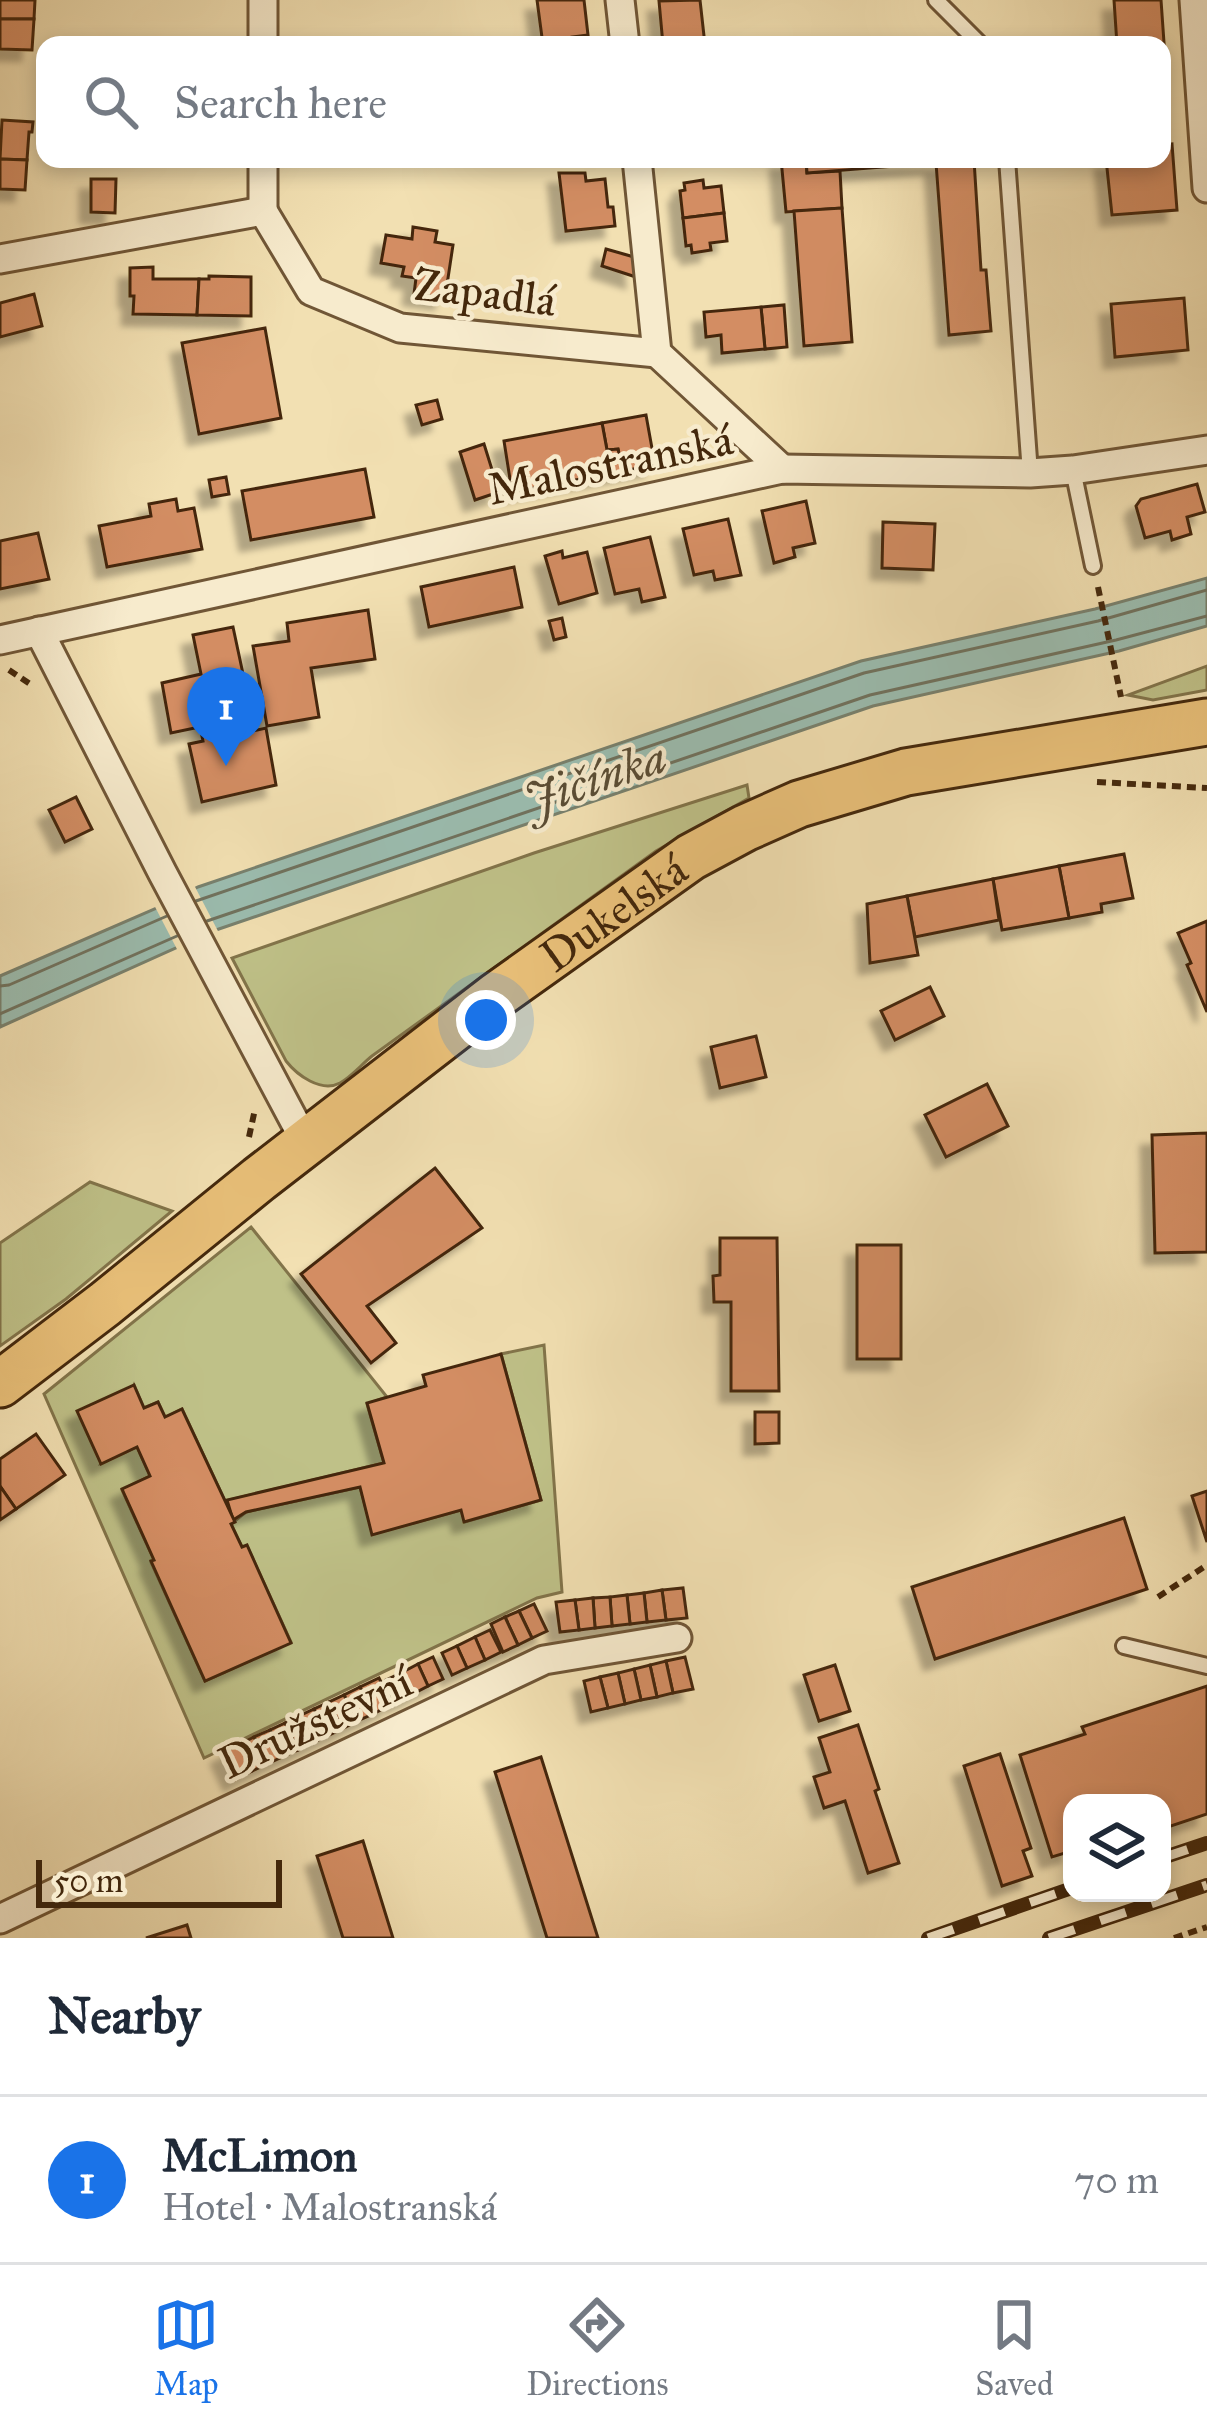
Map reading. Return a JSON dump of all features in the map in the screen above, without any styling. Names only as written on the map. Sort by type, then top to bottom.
[{"type":"main road","name":"Dukelská","points":[[0,1384],[497,995],[691,857],[799,804],[907,772],[1207,722]]},
{"type":"street","points":[[263,0],[263,36]]},
{"type":"street","points":[[620,0],[624,36]]},
{"type":"street","points":[[1195,0],[1207,188]]},
{"type":"street","points":[[0,259],[263,211],[263,168]]},
{"type":"street","points":[[638,168],[657,353],[782,469]]},
{"type":"street","name":"Zapadlá","points":[[263,211],[311,291],[400,328],[657,353]]},
{"type":"street","name":"Malostranská","points":[[0,640],[782,469],[1030,473],[1207,450]]},
{"type":"street","points":[[39,632],[306,1143]]},
{"type":"street","name":"Družstevní","points":[[0,1919],[544,1660],[677,1638]]},
{"type":"lane","points":[[936,0],[972,36]]},
{"type":"lane","points":[[1008,168],[1030,473]]},
{"type":"lane","points":[[1073,470],[1094,566]]},
{"type":"lane","points":[[1124,1646],[1207,1666]]},
{"type":"path","points":[[1094,566],[1121,697]]},
{"type":"path","points":[[1080,780],[1207,788]]},
{"type":"path","points":[[253,1094],[255,1113],[242,1160],[259,1179]]},
{"type":"path","points":[[1159,1597],[1207,1565]]},
{"type":"path","points":[[1174,1938],[1207,1927]]},
{"type":"green space","points":[[1207,666],[1207,690],[1153,700],[1128,695]]},
{"type":"green space","points":[[747,785],[749,798],[656,851],[333,1086],[310,1081],[286,1061],[232,958],[534,853]]},
{"type":"green space","points":[[90,1182],[172,1211],[66,1299],[0,1346],[0,1243]]},
{"type":"green space","points":[[251,1227],[387,1397],[367,1404],[384,1463],[225,1501],[182,1409],[165,1417],[158,1402],[144,1408],[134,1385],[101,1463],[137,1447],[150,1476],[122,1490],[205,1681],[291,1642],[247,1546],[242,1547],[231,1524],[246,1512],[360,1487],[373,1534],[461,1510],[465,1522],[541,1500],[501,1354],[544,1345],[562,1592],[537,1598],[204,1758],[44,1394]]},
{"type":"water","name":"Jičínka","points":[[1207,578],[1207,626],[1119,651],[873,706],[216,930],[0,1027],[0,976],[198,887],[861,661],[1095,609]]},
{"type":"pier","points":[[193,883],[220,935],[180,955],[153,903]]},
{"type":"building","points":[[0,0],[35,0],[34,19],[0,19]]},
{"type":"building","points":[[537,0],[584,0],[588,35],[542,36]]},
{"type":"building","points":[[700,0],[704,36],[662,36],[659,1]]},
{"type":"building","points":[[1114,0],[1161,0],[1164,36],[1116,36]]},
{"type":"building","points":[[0,19],[34,19],[32,50],[0,49]]},
{"type":"building","points":[[2,120],[33,122],[27,160],[0,159]]},
{"type":"building","points":[[1171,144],[1177,210],[1112,215],[1107,168],[1171,168]]},
{"type":"building","points":[[0,159],[27,160],[25,190],[0,189]]},
{"type":"building","points":[[782,168],[807,168],[807,173],[840,171],[842,208],[786,212]]},
{"type":"building","points":[[807,168],[871,168],[807,173]]},
{"type":"building","points":[[936,168],[975,168],[981,270],[986,270],[991,331],[949,335]]},
{"type":"building","points":[[559,173],[585,173],[586,181],[605,179],[615,226],[566,231]]},
{"type":"building","points":[[91,179],[116,179],[115,213],[91,212]]},
{"type":"building","points":[[703,180],[704,188],[721,186],[724,213],[683,218],[680,191],[685,190],[684,183]]},
{"type":"building","points":[[842,208],[852,342],[804,346],[794,211]]},
{"type":"building","points":[[724,213],[727,241],[710,243],[711,250],[692,253],[691,245],[686,246],[683,218]]},
{"type":"building","points":[[413,227],[437,231],[435,242],[453,245],[445,298],[414,294],[416,278],[402,276],[404,267],[381,263],[386,235],[412,239]]},
{"type":"building","points":[[606,249],[634,257],[636,277],[602,266]]},
{"type":"building","points":[[153,267],[153,279],[199,279],[197,315],[133,314],[130,268]]},
{"type":"building","points":[[251,277],[251,316],[197,315],[199,279]]},
{"type":"building","points":[[34,294],[42,326],[0,337],[0,303]]},
{"type":"building","points":[[1184,298],[1188,350],[1115,357],[1111,304]]},
{"type":"building","points":[[784,305],[787,347],[765,349],[761,307]]},
{"type":"building","points":[[761,307],[765,349],[722,353],[721,335],[706,337],[704,312]]},
{"type":"building","points":[[265,328],[281,418],[199,434],[182,343]]},
{"type":"building","points":[[437,400],[442,419],[422,425],[416,405]]},
{"type":"building","points":[[646,415],[655,465],[623,471],[618,449],[607,450],[602,423]]},
{"type":"building","points":[[602,423],[607,450],[618,449],[623,471],[512,492],[504,441]]},
{"type":"building","points":[[484,444],[499,492],[475,500],[460,452]]},
{"type":"building","points":[[365,469],[374,517],[251,540],[242,491]]},
{"type":"building","points":[[226,477],[229,494],[212,497],[209,480]]},
{"type":"building","points":[[1197,484],[1205,512],[1187,517],[1191,534],[1172,540],[1170,531],[1145,538],[1136,506],[1141,499]]},
{"type":"building","points":[[176,499],[178,511],[194,508],[202,549],[107,567],[99,526],[151,516],[149,504]]},
{"type":"building","points":[[806,501],[815,543],[793,548],[795,557],[774,563],[762,511]]},
{"type":"building","points":[[728,519],[741,575],[715,580],[713,571],[694,575],[683,529]]},
{"type":"building","points":[[883,522],[935,524],[933,570],[882,568]]},
{"type":"building","points":[[38,533],[49,579],[0,589],[0,541]]},
{"type":"building","points":[[650,537],[665,597],[642,602],[639,589],[615,594],[604,548]]},
{"type":"building","points":[[562,551],[563,558],[587,552],[597,593],[559,604],[545,556]]},
{"type":"building","points":[[514,567],[522,607],[429,627],[421,587]]},
{"type":"building","points":[[368,610],[375,659],[311,668],[319,717],[267,726],[253,646],[289,641],[287,623]]},
{"type":"building","points":[[562,618],[566,637],[554,640],[549,621]]},
{"type":"building","points":[[233,627],[252,716],[171,733],[162,683],[201,674],[193,635]]},
{"type":"building","points":[[236,720],[239,734],[266,728],[276,785],[202,802],[189,744],[203,741],[200,727]]},
{"type":"building","points":[[76,797],[92,829],[65,842],[49,810]]},
{"type":"building","points":[[1124,854],[1133,898],[1101,904],[1102,912],[1069,918],[1059,866]]},
{"type":"building","points":[[1059,866],[1069,918],[1002,930],[993,879]]},
{"type":"building","points":[[993,879],[999,920],[915,937],[907,896]]},
{"type":"building","points":[[907,896],[918,955],[870,963],[867,904]]},
{"type":"building","points":[[1207,921],[1207,1012],[1178,933]]},
{"type":"building","points":[[930,987],[944,1016],[895,1040],[881,1011]]},
{"type":"building","points":[[756,1036],[766,1077],[720,1088],[711,1047]]},
{"type":"building","points":[[987,1084],[1008,1126],[946,1157],[925,1115]]},
{"type":"building","points":[[1207,1133],[1207,1252],[1155,1253],[1152,1135]]},
{"type":"building","points":[[435,1168],[482,1228],[367,1306],[396,1343],[371,1363],[301,1274]]},
{"type":"building","points":[[720,1238],[777,1238],[779,1391],[731,1391],[731,1302],[714,1302]]},
{"type":"building","points":[[857,1245],[901,1245],[901,1359],[857,1359]]},
{"type":"building","points":[[501,1354],[541,1500],[464,1522],[461,1510],[372,1535],[360,1487],[246,1512],[233,1520],[227,1500],[384,1463],[367,1403],[426,1386],[423,1375]]},
{"type":"building","points":[[134,1385],[144,1408],[158,1402],[165,1417],[182,1409],[235,1522],[231,1524],[242,1547],[247,1545],[291,1643],[205,1681],[122,1489],[150,1476],[137,1447],[101,1464],[77,1411]]},
{"type":"building","points":[[755,1412],[779,1412],[779,1443],[755,1444]]},
{"type":"building","points":[[36,1434],[65,1475],[16,1509],[0,1486],[0,1459]]},
{"type":"building","points":[[0,1486],[16,1509],[0,1520]]},
{"type":"building","points":[[1207,1491],[1207,1542],[1192,1496]]},
{"type":"building","points":[[1124,1518],[1147,1589],[935,1659],[912,1587]]},
{"type":"building","points":[[683,1588],[687,1618],[666,1620],[662,1590]]},
{"type":"building","points":[[662,1590],[666,1620],[647,1622],[644,1593]]},
{"type":"building","points":[[644,1593],[647,1622],[630,1624],[627,1595]]},
{"type":"building","points":[[627,1595],[630,1624],[612,1626],[610,1597]]},
{"type":"building","points":[[610,1597],[612,1626],[595,1628],[593,1598]]},
{"type":"building","points":[[593,1598],[595,1628],[579,1630],[575,1600]]},
{"type":"building","points":[[575,1600],[579,1630],[560,1632],[556,1602]]},
{"type":"building","points":[[534,1604],[547,1631],[532,1638],[519,1611]]},
{"type":"building","points":[[519,1611],[532,1638],[518,1645],[505,1617]]},
{"type":"building","points":[[505,1617],[518,1645],[503,1652],[491,1624]]},
{"type":"building","points":[[490,1630],[501,1652],[485,1660],[475,1637]]},
{"type":"building","points":[[475,1637],[485,1660],[467,1668],[457,1646]]},
{"type":"building","points":[[457,1646],[467,1668],[452,1675],[442,1653]]},
{"type":"building","points":[[433,1657],[443,1679],[428,1686],[418,1664]]},
{"type":"building","points":[[685,1657],[693,1689],[673,1693],[666,1661]]},
{"type":"building","points":[[666,1661],[673,1693],[657,1697],[650,1665]]},
{"type":"building","points":[[418,1664],[428,1686],[411,1695],[401,1673]]},
{"type":"building","points":[[650,1665],[657,1697],[641,1700],[634,1669]]},
{"type":"building","points":[[835,1665],[850,1711],[819,1721],[804,1675]]},
{"type":"building","points":[[634,1669],[641,1700],[625,1704],[618,1673]]},
{"type":"building","points":[[401,1673],[411,1695],[396,1702],[386,1680]]},
{"type":"building","points":[[618,1673],[625,1704],[608,1708],[600,1677]]},
{"type":"building","points":[[600,1677],[608,1708],[591,1712],[584,1681]]},
{"type":"building","points":[[379,1678],[392,1704],[373,1714],[360,1687]]},
{"type":"building","points":[[1207,1686],[1207,1814],[1171,1826],[1171,1794],[1063,1794],[1063,1854],[1052,1857],[1020,1755],[1085,1734],[1082,1727]]},
{"type":"building","points":[[360,1687],[373,1714],[357,1721],[344,1695]]},
{"type":"building","points":[[344,1695],[357,1721],[342,1729],[329,1702]]},
{"type":"building","points":[[329,1702],[342,1729],[327,1736],[314,1709]]},
{"type":"building","points":[[314,1709],[327,1736],[312,1743],[299,1716]]},
{"type":"building","points":[[299,1716],[312,1743],[298,1750],[285,1723]]},
{"type":"building","points":[[285,1723],[298,1750],[282,1757],[270,1730]]},
{"type":"building","points":[[858,1725],[899,1863],[868,1873],[845,1801],[824,1808],[814,1777],[830,1772],[819,1738]]},
{"type":"building","points":[[270,1730],[282,1757],[267,1764],[254,1737]]},
{"type":"building","points":[[254,1737],[267,1764],[252,1771],[240,1744]]},
{"type":"building","points":[[240,1744],[252,1771],[235,1780],[222,1753]]},
{"type":"building","points":[[1000,1754],[1031,1848],[1023,1851],[1032,1876],[1002,1886],[964,1766]]},
{"type":"building","points":[[541,1757],[598,1938],[547,1938],[495,1772]]},
{"type":"building","points":[[363,1841],[393,1938],[343,1938],[317,1856]]},
{"type":"building","points":[[187,1925],[191,1938],[146,1938]]},
{"type":"railway","points":[[1171,1855],[1207,1843]]},
{"type":"railway","points":[[1049,1938],[1207,1885]]},
{"type":"railway","points":[[928,1938],[1063,1891]]},
{"type":"place","name":"McLimon","points":[[226,766]]}]
